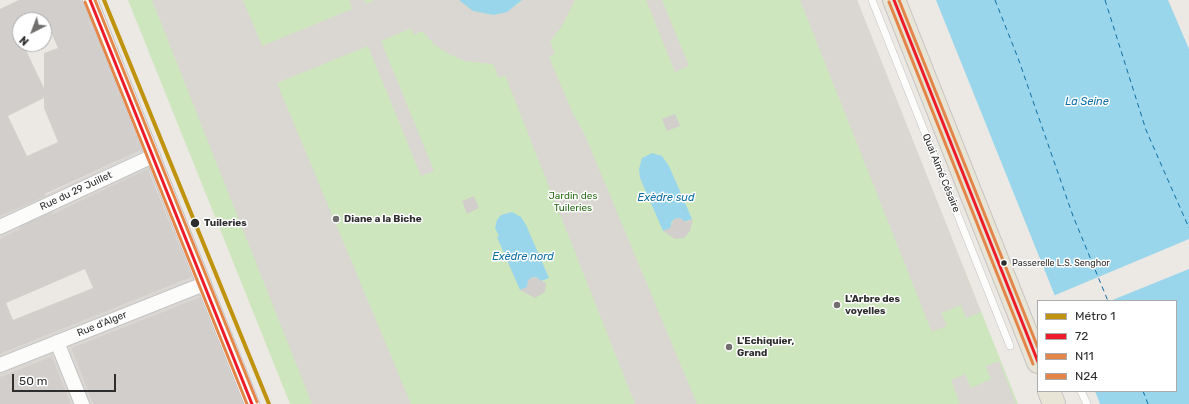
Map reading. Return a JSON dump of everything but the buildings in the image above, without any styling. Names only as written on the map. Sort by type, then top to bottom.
[{"type":"main road","name":"Quai Aimé Césaire","points":[[894,0],[1035,355]]},
{"type":"main road","points":[[1049,392],[1054,404]]},
{"type":"street","points":[[90,0],[252,404]]},
{"type":"street","name":"Rue du 29 Juillet","points":[[0,227],[153,156]]},
{"type":"street","name":"Rue d'Alger","points":[[0,365],[204,284]]},
{"type":"street","points":[[57,342],[82,404]]},
{"type":"lane","name":"Quai Aimé Césaire","points":[[872,0],[1010,346]]},
{"type":"lane","points":[[1082,392],[1087,404]]},
{"type":"green space","name":"Jardin des Tuileries","points":[[128,0],[857,0],[1018,404],[290,404]]},
{"type":"shaded area","points":[[81,0],[84,0],[144,151],[0,219],[0,216],[141,150]]},
{"type":"shaded area","points":[[152,0],[243,0],[262,46],[352,9],[349,0],[364,0],[366,4],[375,0],[459,0],[473,11],[494,15],[500,14],[519,4],[522,0],[575,0],[562,26],[550,41],[555,54],[549,57],[573,114],[584,133],[697,404],[635,404],[505,75],[499,78],[493,64],[465,61],[449,54],[435,45],[422,31],[414,35],[411,28],[381,41],[434,171],[421,176],[368,46],[277,83],[411,404],[312,404]]},
{"type":"shaded area","points":[[646,0],[662,0],[689,66],[675,72]]},
{"type":"shaded area","points":[[800,0],[857,0],[981,312],[966,318],[961,305],[941,313],[947,326],[932,332]]},
{"type":"shaded area","points":[[149,166],[195,278],[194,280],[0,358],[0,354],[192,277],[149,170],[0,239],[0,235]]},
{"type":"shaded area","points":[[198,293],[201,294],[246,404],[243,404],[200,297],[71,348],[93,404],[89,404],[68,346]]},
{"type":"shaded area","points":[[50,353],[55,354],[74,404],[71,404],[52,356],[0,377],[0,373]]},
{"type":"shaded area","points":[[999,361],[1016,404],[960,404],[951,380],[965,374],[971,388],[991,379],[986,366]]},
{"type":"water","points":[[459,0],[522,0],[507,12],[494,15],[473,11]]},
{"type":"water","name":"La Seine","points":[[936,0],[1168,0],[1189,49],[1189,404],[1100,404],[1095,392],[1177,392],[1177,300],[1057,300]]},
{"type":"water","name":"Exèdre sud","points":[[652,153],[662,156],[669,166],[692,219],[684,222],[680,218],[674,219],[671,223],[671,228],[663,231],[640,178],[639,169],[642,158]]},
{"type":"water","name":"Exèdre nord","points":[[512,212],[521,217],[526,225],[549,278],[541,281],[536,277],[531,278],[528,282],[528,287],[520,290],[497,237],[499,236],[495,228],[497,220],[501,215]]},
{"type":"pier","points":[[1189,239],[1189,269],[1112,300],[1055,300],[1053,296]]},
{"type":"ferry route","points":[[995,0],[1018,58],[1073,216],[1108,300]]},
{"type":"ferry route","points":[[1105,0],[1146,130],[1189,228]]},
{"type":"ferry route","points":[[1143,392],[1148,404]]},
{"type":"metro line","name":"1","points":[[104,0],[269,404]]},
{"type":"transit line","name":"72","points":[[90,0],[252,404]]},
{"type":"transit line","name":"N24","points":[[95,0],[257,402]]},
{"type":"transit line","name":"72","points":[[894,0],[1037,359]]},
{"type":"transit line","name":"N24","points":[[899,0],[1037,345]]},
{"type":"transit line","name":"N11","points":[[85,2],[247,404]]},
{"type":"transit line","name":"N11","points":[[889,2],[1033,364]]},
{"type":"place","name":"Diane a la Biche","points":[[336,219]]},
{"type":"place","name":"Tuileries","points":[[195,223]]},
{"type":"place","name":"Passerelle L.S. Senghor","points":[[1004,263]]},
{"type":"place","name":"L'Arbre des voyelles","points":[[837,305]]},
{"type":"place","name":"L'Echiquier, Grand","points":[[729,347]]}]
